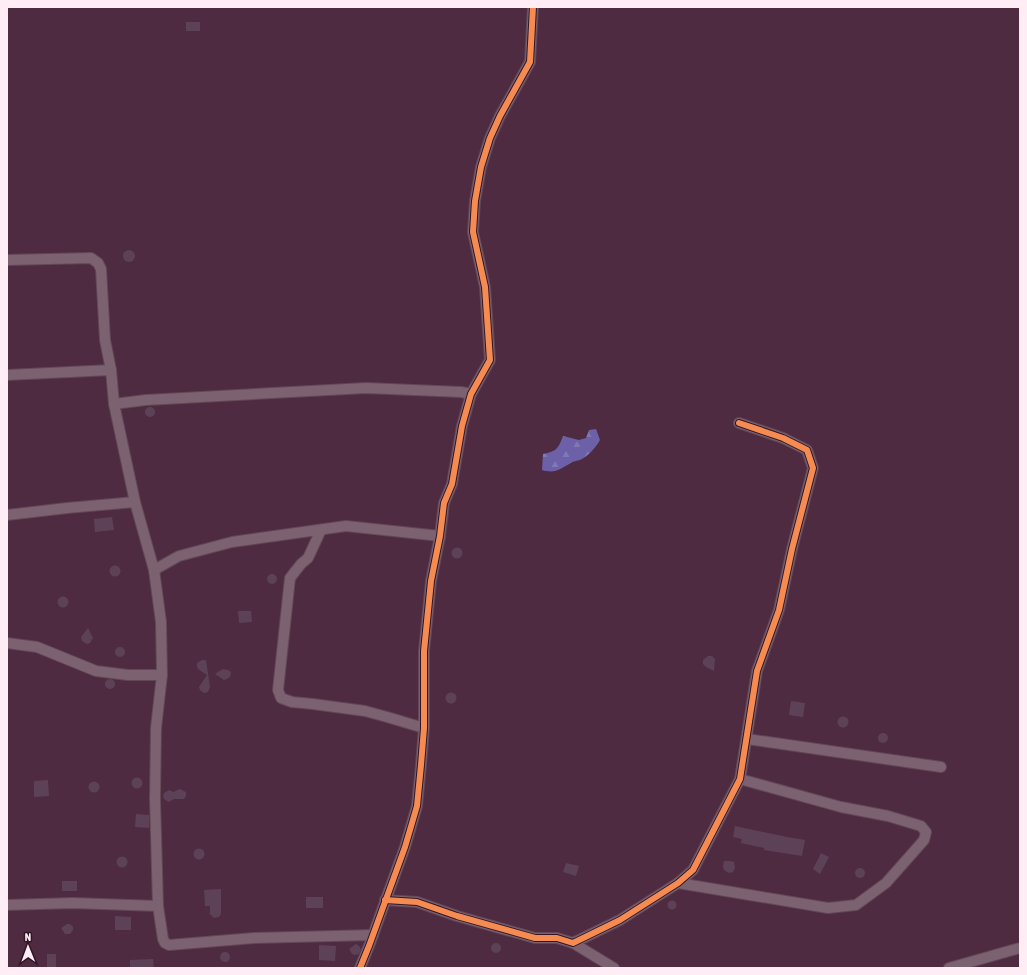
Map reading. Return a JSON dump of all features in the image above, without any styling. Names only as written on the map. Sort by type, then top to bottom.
[{"type":"street","points":[[360,968],[405,847],[417,806],[424,728],[424,650],[431,581],[440,536],[444,503],[452,484],[462,426],[471,394],[490,360],[485,287],[473,232],[475,201],[481,167],[490,138],[500,116],[530,62],[533,7]]},
{"type":"street","points":[[7,260],[91,258],[98,263],[101,269],[104,340],[111,370],[114,404],[135,502],[154,570],[161,622],[162,675],[156,728],[155,799],[158,906],[163,939],[165,943],[169,945],[254,938],[373,935]]},
{"type":"street","points":[[7,375],[111,370]]},
{"type":"street","points":[[114,404],[146,400],[366,388],[461,392],[471,394]]},
{"type":"street","points":[[573,943],[620,920],[678,883],[693,870],[740,779],[758,671],[779,610],[792,549],[814,468],[807,450],[783,438],[739,423]]},
{"type":"street","points":[[7,515],[135,502]]},
{"type":"street","points":[[154,570],[179,556],[232,542],[346,526],[440,536]]},
{"type":"street","points":[[321,530],[308,558],[290,578],[278,690],[281,698],[292,702],[387,716],[424,728]]},
{"type":"street","points":[[7,643],[37,647],[96,671],[128,675],[162,675]]},
{"type":"street","points":[[747,739],[942,767]]},
{"type":"street","points":[[678,883],[828,908],[856,905],[886,884],[924,840],[926,832],[921,826],[888,816],[841,808],[740,779]]},
{"type":"street","points":[[385,900],[417,902],[457,916],[535,938],[556,938],[573,943],[614,968]]},
{"type":"street","points":[[7,904],[73,903],[158,906]]},
{"type":"street","points":[[949,968],[1020,948]]},
{"type":"green space","points":[[596,429],[600,440],[594,449],[586,456],[554,471],[542,470],[543,454],[556,449],[563,436],[579,440],[586,438],[589,430]]},
{"type":"building","points":[[186,22],[200,22],[200,31],[186,31]]},
{"type":"building","points":[[127,250],[131,250],[135,256],[131,262],[127,262],[123,258],[123,254]]},
{"type":"building","points":[[148,407],[152,407],[155,412],[152,417],[148,417],[145,414],[145,410]]},
{"type":"building","points":[[112,517],[114,530],[95,532],[94,519]]},
{"type":"building","points":[[457,547],[461,549],[463,553],[461,557],[457,559],[453,557],[451,553],[453,549]]},
{"type":"building","points":[[115,565],[119,567],[121,571],[119,575],[115,577],[111,575],[109,571],[111,567]]},
{"type":"building","points":[[270,574],[274,574],[276,575],[276,583],[270,584],[267,581],[267,577]]},
{"type":"building","points":[[63,596],[67,598],[69,602],[67,606],[63,608],[59,606],[57,602],[59,598]]},
{"type":"building","points":[[238,611],[251,611],[252,622],[239,623]]},
{"type":"building","points":[[88,628],[93,638],[90,643],[87,644],[82,641],[81,637]]},
{"type":"building","points":[[118,647],[122,647],[124,648],[124,656],[118,657],[115,654],[115,650]]},
{"type":"building","points":[[708,656],[712,656],[715,659],[714,671],[703,664],[703,660]]},
{"type":"building","points":[[202,660],[206,660],[210,687],[208,692],[204,693],[199,687],[207,675],[198,669],[197,666],[197,663]]},
{"type":"building","points":[[223,669],[231,672],[230,677],[224,680],[215,674]]},
{"type":"building","points":[[110,679],[115,684],[110,689],[105,684]]},
{"type":"building","points":[[451,692],[455,694],[457,698],[455,702],[451,704],[447,702],[445,698],[447,694]]},
{"type":"building","points":[[791,701],[805,703],[803,717],[789,715]]},
{"type":"building","points":[[841,717],[845,717],[847,718],[847,726],[841,727],[838,724],[838,720]]},
{"type":"building","points":[[881,733],[885,733],[887,734],[887,742],[881,743],[878,740],[878,736]]},
{"type":"building","points":[[135,778],[139,778],[141,779],[141,787],[135,788],[132,785],[132,781]]},
{"type":"building","points":[[48,780],[49,796],[34,797],[34,781]]},
{"type":"building","points":[[94,781],[98,783],[100,787],[98,791],[94,793],[90,791],[88,787],[90,783]]},
{"type":"building","points":[[180,789],[186,792],[184,799],[174,799],[169,802],[164,799],[163,795],[165,792],[170,790],[173,792]]},
{"type":"building","points":[[136,814],[149,815],[149,828],[135,827]]},
{"type":"building","points":[[735,826],[805,840],[802,856],[764,850],[764,848],[741,843],[742,839],[733,837]]},
{"type":"building","points":[[197,849],[201,849],[203,850],[203,858],[197,859],[194,856],[194,852]]},
{"type":"building","points":[[821,853],[829,857],[820,874],[813,869]]},
{"type":"building","points":[[122,856],[126,858],[128,862],[126,866],[122,868],[118,866],[116,862],[118,858]]},
{"type":"building","points":[[724,861],[734,862],[735,868],[733,872],[729,873],[724,870]]},
{"type":"building","points":[[566,863],[579,866],[576,876],[563,872]]},
{"type":"building","points":[[858,868],[862,868],[864,869],[864,877],[858,878],[855,875],[855,871]]},
{"type":"building","points":[[62,881],[77,881],[77,891],[62,891]]},
{"type":"building","points":[[221,889],[221,914],[219,917],[214,918],[210,914],[210,906],[205,906],[204,890]]},
{"type":"building","points":[[306,897],[323,897],[323,908],[306,908]]},
{"type":"building","points":[[672,900],[677,905],[672,910],[667,905]]},
{"type":"building","points":[[115,916],[131,917],[131,930],[115,930]]},
{"type":"building","points":[[67,924],[70,924],[73,927],[70,934],[65,934],[61,928]]},
{"type":"building","points":[[494,943],[498,943],[500,944],[500,952],[494,953],[491,950],[491,946]]},
{"type":"building","points":[[356,944],[361,949],[359,954],[355,955],[352,954],[349,949]]},
{"type":"building","points":[[319,945],[336,946],[335,961],[319,960]]},
{"type":"building","points":[[223,952],[227,952],[229,953],[229,961],[223,962],[220,959],[220,955]]},
{"type":"building","points":[[47,954],[56,954],[56,968],[47,968]]},
{"type":"building","points":[[153,959],[154,968],[130,968],[130,960]]},
{"type":"cycle path","points":[[360,968],[405,847],[417,806],[424,728],[424,651],[431,581],[440,536],[444,503],[452,484],[462,426],[471,394],[490,360],[485,287],[473,232],[475,201],[481,167],[490,138],[500,116],[530,62],[533,7]]},
{"type":"cycle path","points":[[385,900],[417,902],[457,916],[535,938],[557,938],[573,943],[620,920],[678,883],[693,870],[740,779],[757,671],[779,610],[792,549],[813,468],[807,450],[783,438],[739,423]]}]
